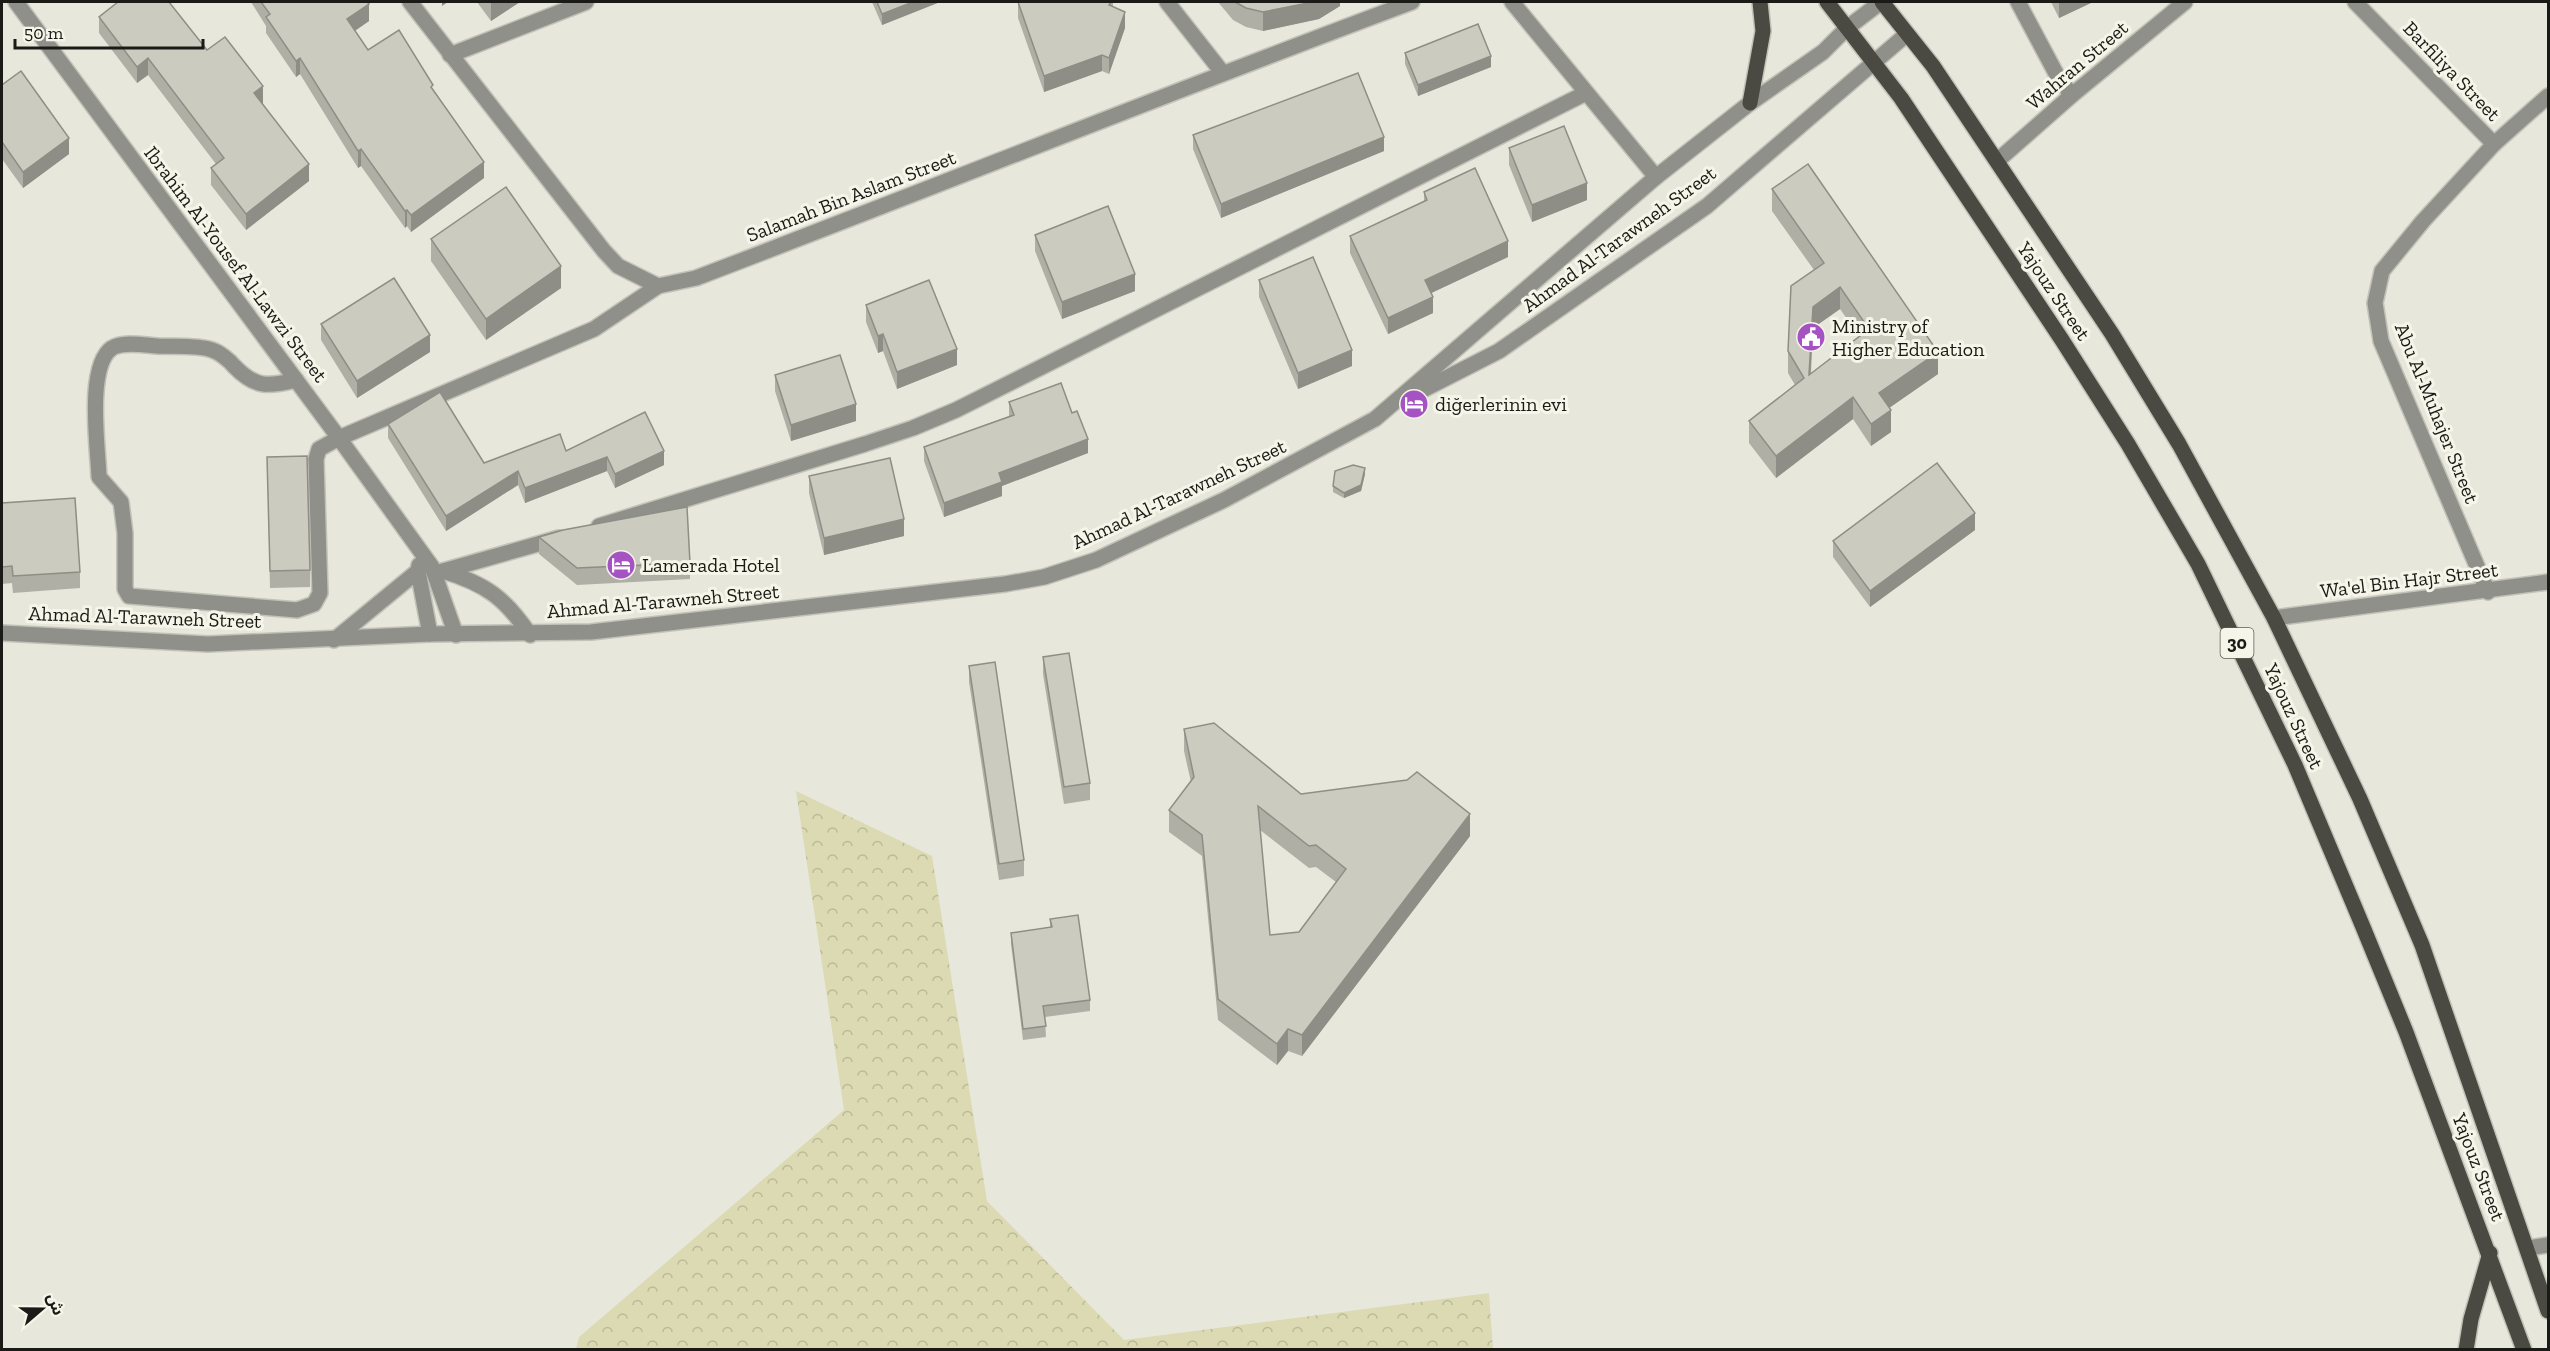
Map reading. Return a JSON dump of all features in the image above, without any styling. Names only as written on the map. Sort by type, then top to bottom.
[{"type":"main road","points":[[1749,103],[1764,31],[1760,2]]},
{"type":"main road","name":"Yajouz Street","points":[[1827,2],[1901,98],[2062,340],[2128,444],[2198,564],[2295,765],[2402,1022],[2490,1253],[2524,1350]]},
{"type":"main road","name":"Yajouz Street","points":[[1881,2],[1933,66],[2055,246],[2160,414],[2274,618],[2360,799],[2421,945],[2548,1311]]},
{"type":"main road","points":[[2466,1350],[2471,1320],[2490,1253]]},
{"type":"street","name":"Ibrahim Al-Yousef Al-Lawzi Street","points":[[16,2],[422,553],[431,570],[430,634]]},
{"type":"street","points":[[296,380],[271,386],[259,384],[243,376],[230,361],[212,349],[132,344],[112,348],[102,361],[96,379],[99,477],[121,502],[125,533],[125,589],[127,594],[135,598],[297,610],[314,604],[320,593],[316,455],[320,449],[339,438],[594,329],[658,286],[618,266],[604,251],[410,2]]},
{"type":"street","points":[[450,55],[586,2]]},
{"type":"street","points":[[1167,2],[1222,72]]},
{"type":"street","name":"Salamah Bin Aslam Street","points":[[658,286],[696,278],[1222,72],[1412,2]]},
{"type":"street","points":[[1512,2],[1656,177]]},
{"type":"street","name":"Ahmad Al-Tarawneh Street","points":[[2,633],[208,644],[430,634],[530,635],[591,632],[987,587],[1044,577],[1096,560],[1224,500],[1314,454],[1375,419],[1656,177],[1749,103],[1823,52],[1847,28],[1881,2]]},
{"type":"street","points":[[2018,2],[2059,79],[2072,95]]},
{"type":"street","name":"Wahran Street","points":[[1997,161],[2072,95],[2185,2]]},
{"type":"street","name":"Barfiliya Street","points":[[2355,2],[2494,144]]},
{"type":"street","name":"Ahmad Al-Tarawneh Street","points":[[1393,405],[1499,351],[1707,206],[1907,34]]},
{"type":"street","points":[[334,640],[431,570],[581,531],[865,444],[913,428],[956,410],[1586,93]]},
{"type":"street","name":"Abu Al-Muhajer Street","points":[[2488,592],[2381,341],[2374,303],[2382,271],[2423,221],[2494,144],[2548,96]]},
{"type":"street","points":[[431,570],[468,579],[501,598],[513,610],[530,635]]},
{"type":"street","points":[[431,570],[456,635]]},
{"type":"street","name":"Wa'el Bin Hajr Street","points":[[2274,618],[2488,592],[2548,582]]},
{"type":"street","points":[[2528,1248],[2548,1245]]},
{"type":"green space","points":[[796,791],[932,856],[987,1201],[1124,1340],[1489,1293],[1493,1349],[576,1349],[579,1337],[844,1110]]},
{"type":"building","points":[[118,2],[169,2],[207,50],[225,37],[263,86],[254,93],[309,164],[246,214],[211,168],[224,158],[148,58],[137,67],[99,17]]},
{"type":"building","points":[[261,2],[367,2],[369,4],[347,19],[368,50],[399,30],[433,85],[431,87],[484,162],[411,215],[407,210],[405,211],[361,149],[358,151],[300,58],[296,61],[266,17],[270,14]]},
{"type":"building","points":[[877,2],[913,2],[882,14]]},
{"type":"building","points":[[1018,2],[1111,2],[1109,5],[1125,12],[1109,58],[1102,55],[1044,76]]},
{"type":"building","points":[[1235,2],[1313,2],[1263,12],[1246,8]]},
{"type":"building","points":[[1478,24],[1491,56],[1418,85],[1405,53]]},
{"type":"building","points":[[21,71],[69,138],[23,172],[2,142],[2,85]]},
{"type":"building","points":[[1358,73],[1384,137],[1221,204],[1193,135]]},
{"type":"building","points":[[1564,126],[1587,183],[1532,205],[1509,148]]},
{"type":"building","points":[[1808,164],[1938,352],[1879,393],[1891,410],[1871,424],[1853,397],[1776,456],[1749,421],[1804,378],[1788,351],[1791,286],[1824,263],[1772,189]],"holes":[[[1840,287],[1869,329],[1809,375],[1813,307]]]},
{"type":"building","points":[[1475,168],[1508,241],[1425,280],[1433,297],[1388,318],[1350,236],[1427,200],[1424,192]]},
{"type":"building","points":[[506,187],[561,266],[486,319],[431,239]]},
{"type":"building","points":[[1108,206],[1135,274],[1062,302],[1035,235]]},
{"type":"building","points":[[1313,257],[1352,350],[1298,373],[1259,280]]},
{"type":"building","points":[[394,278],[430,335],[357,381],[321,324]]},
{"type":"building","points":[[929,280],[957,349],[897,372],[883,334],[878,336],[866,305]]},
{"type":"building","points":[[840,355],[856,404],[791,425],[775,375]]},
{"type":"building","points":[[1061,383],[1072,413],[1077,411],[1088,439],[999,473],[1002,482],[944,503],[924,447],[1014,415],[1009,402]]},
{"type":"building","points":[[440,392],[484,463],[560,434],[566,451],[645,412],[664,451],[615,474],[607,457],[525,488],[518,471],[446,516],[388,424]]},
{"type":"building","points":[[307,456],[310,570],[270,571],[267,457]]},
{"type":"building","points":[[890,458],[904,519],[824,538],[809,476]]},
{"type":"building","points":[[1937,463],[1975,513],[1870,591],[1833,541]]},
{"type":"building","points":[[1353,465],[1365,468],[1361,485],[1344,493],[1333,486],[1335,471]]},
{"type":"building","points":[[75,498],[80,572],[13,576],[12,566],[2,567],[2,503]]},
{"type":"building","name":"Lamerada Hotel","points":[[687,507],[690,563],[577,568],[539,537],[563,530]]},
{"type":"building","points":[[1069,653],[1090,783],[1064,787],[1043,657]]},
{"type":"building","points":[[995,662],[1024,860],[999,864],[969,666]]},
{"type":"building","points":[[1214,723],[1301,794],[1407,780],[1417,772],[1470,814],[1302,1035],[1288,1029],[1277,1044],[1218,999],[1202,835],[1169,810],[1194,777],[1184,729]],"holes":[[[1258,806],[1309,846],[1316,845],[1346,869],[1299,932],[1270,935]]]},
{"type":"building","points":[[1078,915],[1090,1000],[1043,1006],[1046,1026],[1023,1029],[1011,933],[1052,927],[1050,919]]},
{"type":"place","name":"Ministry of Higher Education","points":[[1811,337]]},
{"type":"place","name":"diğerlerinin evi","points":[[1414,404]]},
{"type":"place","name":"Lamerada Hotel","points":[[621,565]]}]
